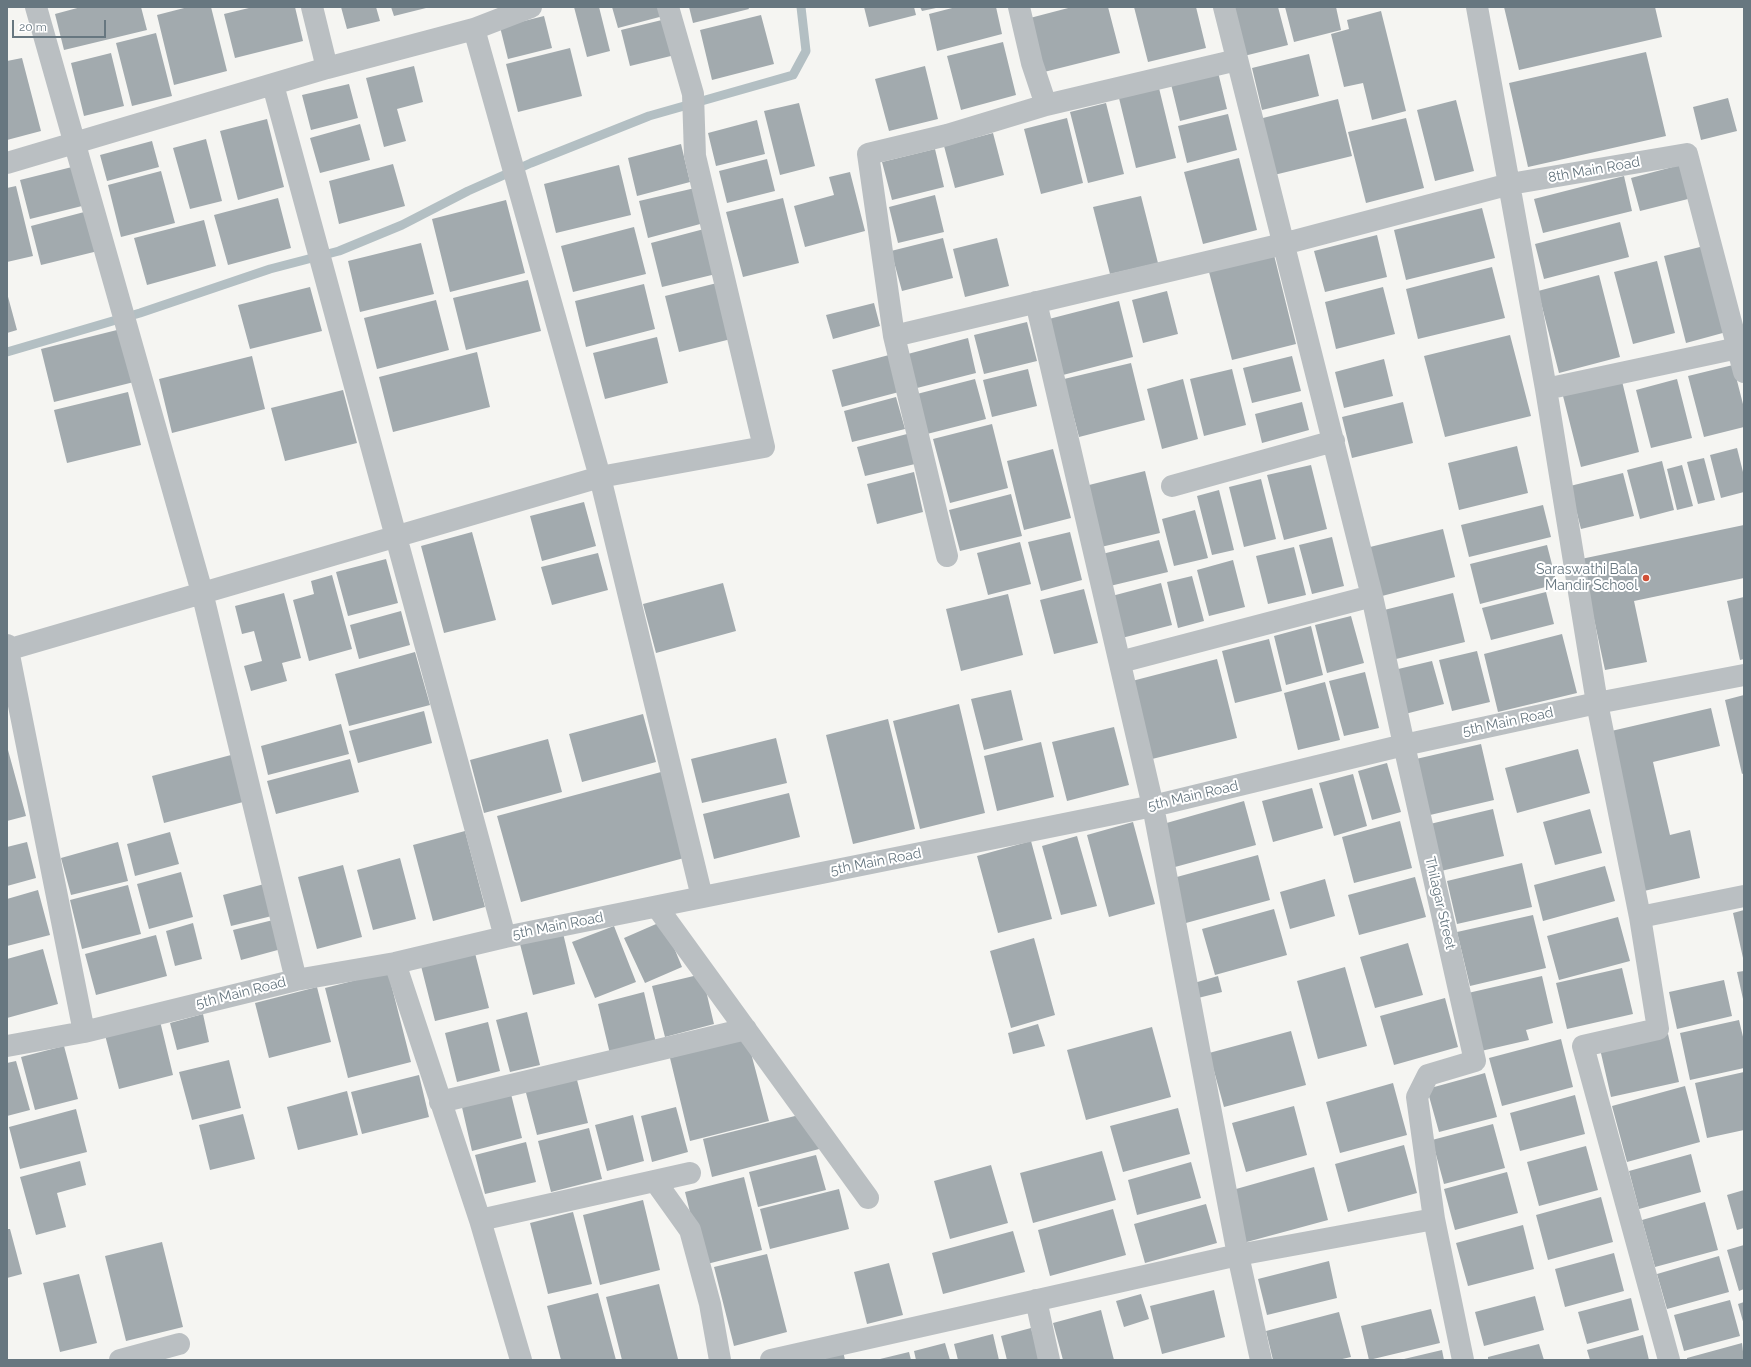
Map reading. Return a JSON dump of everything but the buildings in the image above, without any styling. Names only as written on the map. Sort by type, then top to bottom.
[{"type":"street","points":[[36,7],[202,592],[296,980]]},
{"type":"street","points":[[312,7],[327,68]]},
{"type":"street","points":[[7,163],[327,68],[474,29],[531,7]]},
{"type":"street","points":[[84,1032],[7,648],[600,476],[764,447],[695,156],[693,94],[668,7]]},
{"type":"street","points":[[1020,7],[1032,63],[1046,105]]},
{"type":"street","name":"Thilagar Street","points":[[1224,7],[1372,596],[1475,1061],[1428,1075],[1417,1097],[1434,1219]]},
{"type":"street","points":[[1476,7],[1510,184],[1546,389],[1597,703],[1640,916],[1658,1029],[1583,1046],[1669,1360]]},
{"type":"street","points":[[474,29],[600,476],[702,897]]},
{"type":"street","points":[[947,556],[894,336],[868,154],[947,135],[1046,105],[1237,60]]},
{"type":"street","points":[[273,85],[505,937]]},
{"type":"street","name":"8th Main Road","points":[[894,336],[1283,244],[1510,184],[1687,154],[1744,372]]},
{"type":"street","points":[[1036,302],[1153,806],[1238,1255],[1261,1360]]},
{"type":"street","points":[[1546,389],[1738,348]]},
{"type":"street","points":[[1172,486],[1334,441]]},
{"type":"street","points":[[1120,662],[1372,596]]},
{"type":"street","name":"5th Main Road","points":[[7,1046],[84,1032],[296,980],[395,963],[505,937],[1153,806],[1404,745],[1597,703],[1744,675]]},
{"type":"street","points":[[1640,916],[1744,896]]},
{"type":"street","points":[[657,907],[868,1198]]},
{"type":"street","points":[[395,963],[480,1220],[521,1360]]},
{"type":"street","points":[[440,1102],[746,1029]]},
{"type":"street","points":[[480,1220],[690,1173]]},
{"type":"street","points":[[654,1181],[690,1230],[710,1304],[720,1360]]},
{"type":"street","points":[[770,1360],[853,1351],[1036,1300],[1238,1255],[1434,1219],[1463,1360]]},
{"type":"street","points":[[1036,1300],[1049,1360]]},
{"type":"street","points":[[120,1360],[179,1344]]},
{"type":"waterway","points":[[7,352],[140,313],[270,269],[339,251],[402,225],[468,191],[531,163],[649,116],[793,75],[806,51],[801,7]]},
{"type":"place","name":"Saraswathi Bala Mandir School","points":[[1646,578]]}]
